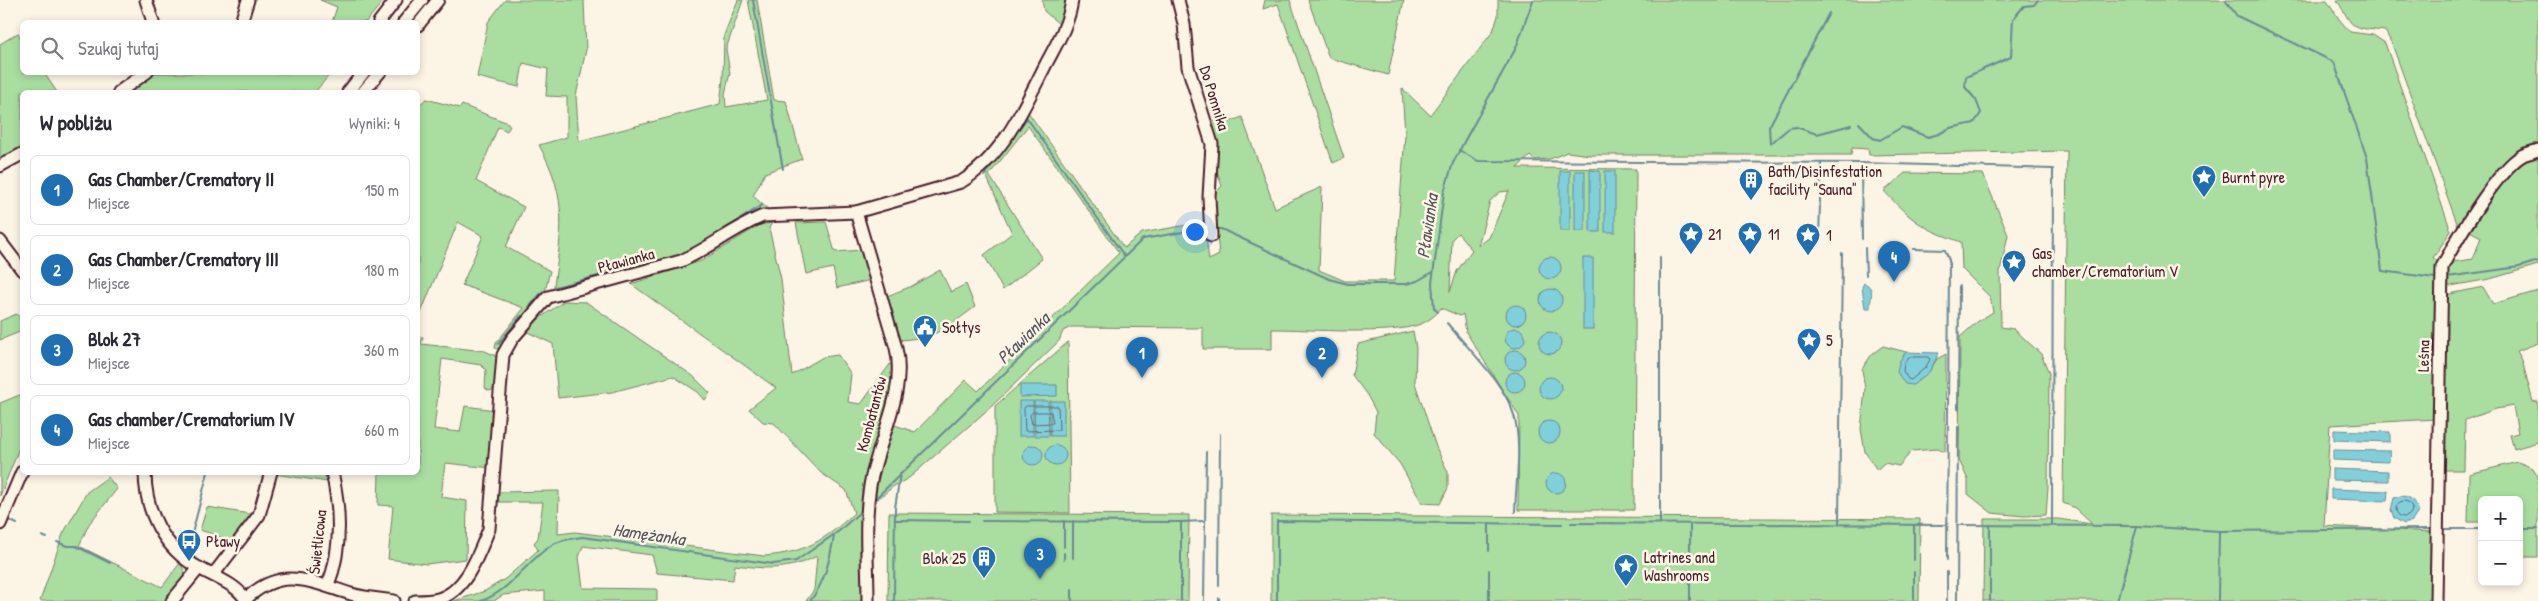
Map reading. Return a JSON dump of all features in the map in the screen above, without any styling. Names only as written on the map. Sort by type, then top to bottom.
[{"type":"street","points":[[146,0],[152,20]]},
{"type":"street","points":[[242,20],[248,0]]},
{"type":"street","points":[[381,20],[396,0]]},
{"type":"street","points":[[406,20],[422,0]]},
{"type":"street","points":[[420,22],[438,0]]},
{"type":"street","name":"Pławianka","points":[[415,601],[441,599],[461,584],[486,536],[489,529],[492,501],[503,355],[512,339],[548,297],[681,261],[699,253],[749,222],[763,216],[856,212],[961,182],[976,173],[992,156],[1018,120],[1066,24],[1072,0]]},
{"type":"street","name":"Do Pomnika","points":[[1178,0],[1184,24],[1188,67],[1212,144],[1208,198],[1211,236]]},
{"type":"street","points":[[122,90],[143,75]]},
{"type":"street","points":[[350,90],[362,75]]},
{"type":"street","points":[[365,90],[377,75]]},
{"type":"street","name":"Leśna","points":[[2436,601],[2442,268],[2450,251],[2502,174],[2523,156],[2538,150]]},
{"type":"street","points":[[0,166],[20,155]]},
{"type":"street","name":"Kombatantów","points":[[856,212],[896,348],[899,366],[898,386],[873,469],[868,499],[868,601]]},
{"type":"street","points":[[0,241],[20,267]]},
{"type":"street","points":[[0,524],[21,475]]},
{"type":"street","points":[[145,475],[146,498],[156,523],[176,552],[199,568],[232,586],[246,600],[262,586],[278,580],[299,578],[328,585],[352,594],[394,601]]},
{"type":"street","points":[[213,575],[259,515],[270,475]]},
{"type":"street","name":"Świetlicowa","points":[[328,585],[333,568],[338,521],[337,496],[333,475]]},
{"type":"street","points":[[172,601],[199,568]]},
{"type":"green space","points":[[320,0],[384,0],[368,20],[333,20],[337,7]]},
{"type":"green space","points":[[505,0],[584,0],[586,50],[576,96],[579,141],[720,104],[723,79],[724,35],[738,0],[743,0],[726,49],[730,73],[725,94],[726,107],[767,100],[748,0],[757,0],[774,100],[786,101],[802,159],[765,173],[753,196],[769,210],[697,250],[553,293],[559,252],[561,217],[555,183],[539,145],[567,137],[567,97],[546,96],[548,69],[523,63],[519,87],[477,77],[488,22]]},
{"type":"green space","points":[[1042,0],[1067,0],[1064,19],[1060,25],[1044,11]]},
{"type":"green space","points":[[1265,0],[1290,0],[1344,158],[1333,163],[1278,4],[1263,9]]},
{"type":"green space","points":[[1308,0],[1404,0],[1388,75],[1329,58]]},
{"type":"green space","points":[[1498,0],[2327,0],[2350,32],[2373,35],[2385,43],[2451,231],[2433,258],[2438,261],[2436,419],[2330,425],[2324,526],[2432,532],[2432,601],[1983,601],[1984,519],[2058,519],[2092,524],[2075,508],[2063,503],[2067,151],[1869,155],[1868,149],[1852,148],[1851,155],[1590,155],[1567,152],[1550,159],[1534,160],[1530,156],[1517,168],[1636,169],[1634,510],[1518,510],[1519,416],[1466,332],[1463,314],[1460,316],[1441,308],[1427,321],[1407,328],[1370,331],[1272,329],[1272,349],[1203,349],[1203,328],[1071,327],[1063,331],[1059,341],[992,406],[909,478],[894,486],[874,502],[871,496],[892,424],[915,432],[966,380],[978,391],[1119,253],[1028,126],[989,175],[1042,259],[1003,290],[984,255],[1012,233],[984,171],[1028,112],[1124,248],[1142,233],[1204,222],[1209,260],[1219,255],[1213,195],[1222,186],[1214,162],[1211,123],[1221,118],[1225,124],[1242,117],[1275,208],[1322,187],[1319,270],[1345,281],[1394,281],[1405,135],[1402,88],[1430,115],[1493,31],[1498,16]],"holes":[[[1509,191],[1489,238],[1478,246],[1490,201],[1500,192]],[[1458,233],[1472,250],[1457,271],[1450,292],[1452,239]]]},
{"type":"green space","points":[[2337,0],[2538,0],[2538,147],[2523,153],[2462,228],[2458,226],[2392,44],[2385,31],[2364,29],[2354,25],[2350,22]]},
{"type":"green space","points":[[18,33],[20,36],[20,75],[45,75],[56,90],[20,90],[20,151],[0,163],[0,44]]},
{"type":"green space","points":[[152,75],[329,75],[317,90],[131,90]]},
{"type":"green space","points":[[426,99],[460,108],[462,105],[508,123],[510,126],[507,131],[498,127],[476,181],[524,207],[506,247],[550,271],[544,295],[501,350],[495,348],[496,343],[524,308],[462,285],[483,236],[458,222],[420,315],[420,104]]},
{"type":"green space","points":[[2538,153],[2538,265],[2490,279],[2445,287],[2445,273],[2453,262],[2473,259],[2481,237],[2468,230],[2490,197],[2506,176]]},
{"type":"green space","points":[[1905,173],[1983,174],[2008,235],[2000,272],[2001,327],[2014,329],[2041,354],[2049,373],[2046,515],[2024,516],[1992,513],[1968,494],[1968,480],[1959,460],[1960,337],[1977,322],[1993,312],[1990,297],[1962,269],[1961,242],[1918,223],[1884,191]]},
{"type":"green space","points":[[826,222],[835,252],[862,250],[871,280],[837,288],[833,268],[806,274],[796,223]]},
{"type":"green space","points":[[772,223],[769,228],[781,279],[792,375],[823,357],[838,355],[851,374],[848,402],[861,404],[893,360],[890,394],[871,460],[864,494],[862,534],[864,601],[806,601],[814,590],[817,556],[796,564],[777,568],[735,565],[733,580],[657,573],[652,555],[583,546],[579,557],[583,588],[657,589],[657,601],[545,601],[545,591],[503,595],[494,601],[454,601],[485,591],[505,579],[538,550],[534,543],[538,538],[543,502],[495,502],[496,492],[559,491],[558,534],[575,532],[764,556],[791,552],[814,544],[854,513],[846,490],[821,473],[774,423],[763,422],[749,409],[776,388],[631,284],[701,261],[760,225]]},
{"type":"green space","points":[[940,270],[951,292],[966,284],[975,307],[949,326],[933,334],[901,340],[887,296],[912,286]]},
{"type":"green space","points":[[2483,287],[2493,304],[2538,291],[2538,343],[2517,351],[2522,360],[2533,402],[2538,401],[2538,442],[2514,449],[2510,435],[2518,433],[2513,406],[2496,409],[2465,420],[2464,470],[2442,470],[2445,295]]},
{"type":"green space","points":[[564,301],[586,302],[693,376],[710,393],[705,400],[698,392],[673,376],[612,392],[558,398],[553,344],[523,330]]},
{"type":"green space","points":[[16,314],[20,317],[20,332],[0,340],[0,321]]},
{"type":"green space","points":[[1413,331],[1416,348],[1415,383],[1436,447],[1448,472],[1448,488],[1440,504],[1422,503],[1400,464],[1374,433],[1376,412],[1367,395],[1352,375],[1358,344]]},
{"type":"green space","points":[[420,336],[423,337],[421,344],[485,351],[498,357],[496,389],[489,391],[485,388],[486,370],[481,365],[442,359],[434,429],[460,432],[465,406],[495,410],[492,468],[445,463],[441,497],[467,501],[466,559],[426,564],[388,559],[393,506],[378,505],[379,475],[420,475]]},
{"type":"green space","points":[[1068,342],[1070,513],[995,512],[995,406]]},
{"type":"green space","points":[[1883,346],[1906,352],[1899,362],[1929,372],[1937,359],[1946,354],[1945,452],[1937,449],[1912,451],[1899,466],[1884,463],[1877,470],[1865,452],[1861,429],[1865,389],[1862,369],[1872,354]]},
{"type":"green space","points":[[20,395],[20,446],[0,496],[0,403]]},
{"type":"green space","points":[[2518,462],[2533,468],[2538,476],[2538,557],[2523,557],[2523,496],[2478,496],[2478,522],[2468,522],[2469,474]]},
{"type":"green space","points":[[281,475],[326,475],[328,482]]},
{"type":"green space","points":[[108,477],[117,489],[89,524],[79,546],[162,587],[180,563],[187,576],[168,601],[40,601],[63,534],[87,492]]},
{"type":"green space","points":[[207,507],[256,515],[235,542],[200,530]]},
{"type":"green space","points":[[889,513],[1189,515],[1188,601],[888,601]]},
{"type":"green space","points":[[1271,515],[1920,519],[1919,601],[1271,601]]},
{"type":"water","points":[[1590,170],[1600,171],[1600,232],[1590,232]]},
{"type":"water","points":[[1560,171],[1570,171],[1570,231],[1560,231]]},
{"type":"water","points":[[1575,171],[1585,171],[1585,231],[1575,231]]},
{"type":"water","points":[[1605,171],[1615,171],[1615,232],[1605,232]]},
{"type":"water","points":[[1550,257],[1558,260],[1561,268],[1558,276],[1550,279],[1542,276],[1539,268],[1542,260]]},
{"type":"water","points":[[1583,258],[1593,258],[1593,329],[1583,329]]},
{"type":"water","points":[[1864,283],[1871,290],[1870,308],[1865,308],[1862,287]]},
{"type":"water","points":[[1551,289],[1559,292],[1562,300],[1559,308],[1551,311],[1543,308],[1540,300],[1543,292]]},
{"type":"water","points":[[1516,305],[1523,308],[1526,315],[1523,322],[1516,325],[1509,322],[1506,315],[1509,308]]},
{"type":"water","points":[[1515,328],[1522,331],[1525,338],[1522,345],[1515,348],[1508,345],[1505,338],[1508,331]]},
{"type":"water","points":[[1550,332],[1558,335],[1561,343],[1558,351],[1550,354],[1542,351],[1539,343],[1542,335]]},
{"type":"water","points":[[1515,350],[1522,353],[1525,360],[1522,367],[1515,370],[1508,367],[1505,360],[1508,353]]},
{"type":"water","points":[[1906,352],[1939,353],[1929,372],[1913,385],[1905,384],[1897,372],[1899,362]]},
{"type":"water","points":[[1515,372],[1522,375],[1525,382],[1522,389],[1515,392],[1508,389],[1505,382],[1508,375]]},
{"type":"water","points":[[1550,377],[1558,380],[1561,388],[1558,396],[1550,399],[1542,396],[1539,388],[1542,380]]},
{"type":"water","points":[[1020,385],[1057,385],[1057,396],[1020,397]]},
{"type":"water","points":[[1019,401],[1033,401],[1033,436],[1019,436]]},
{"type":"water","points":[[1034,401],[1048,401],[1049,436],[1035,436]]},
{"type":"water","points":[[1050,401],[1064,401],[1064,436],[1050,436]]},
{"type":"water","points":[[1549,421],[1557,424],[1560,432],[1557,440],[1549,443],[1541,440],[1538,432],[1541,424]]},
{"type":"water","points":[[2334,430],[2390,432],[2390,442],[2334,440]]},
{"type":"water","points":[[1033,445],[1040,448],[1043,455],[1040,462],[1033,465],[1026,462],[1023,455],[1026,448]]},
{"type":"water","points":[[1056,445],[1063,448],[1066,455],[1063,462],[1056,465],[1049,462],[1046,455],[1049,448]]},
{"type":"water","points":[[2333,450],[2390,451],[2389,462],[2333,460]]},
{"type":"water","points":[[2332,469],[2388,471],[2388,481],[2332,480]]},
{"type":"water","points":[[1556,473],[1563,476],[1566,483],[1563,490],[1556,493],[1549,490],[1546,483],[1549,476]]},
{"type":"water","points":[[2331,489],[2388,491],[2387,501],[2331,499]]},
{"type":"water","points":[[2400,496],[2410,498],[2419,511],[2412,521],[2404,524],[2394,518],[2391,510],[2394,498]]},
{"type":"waterway","points":[[753,0],[783,169]]},
{"type":"waterway","name":"Pławianka","points":[[1438,312],[1434,308],[1432,283],[1444,192],[1453,163],[1516,48],[1533,0]]},
{"type":"waterway","points":[[1859,123],[1873,138],[1880,140],[1902,127],[1928,137],[1950,128],[1974,123],[1981,113],[1976,100],[1965,87],[1966,77],[2011,57],[2013,19],[2024,6],[2034,5],[2038,0]]},
{"type":"waterway","points":[[2225,0],[2237,16],[2334,62],[2367,158],[2382,271],[2435,278]]},
{"type":"waterway","points":[[1829,13],[1769,127],[1770,144],[1789,128],[1796,127],[1817,134],[1851,125]]},
{"type":"waterway","points":[[1008,144],[1027,118],[1125,257]]},
{"type":"waterway","points":[[984,176],[1003,150]]},
{"type":"waterway","points":[[1459,150],[1478,161],[1643,162]]},
{"type":"waterway","points":[[1646,162],[1861,163],[2053,169],[2052,526]]},
{"type":"waterway","points":[[1819,240],[1821,163]]},
{"type":"waterway","points":[[1861,164],[1862,239]]},
{"type":"waterway","points":[[707,241],[762,205]]},
{"type":"waterway","name":"Pławianka","points":[[875,499],[1143,239],[1206,228]]},
{"type":"waterway","name":"Pławianka","points":[[1215,229],[1221,229],[1329,279],[1348,284],[1406,284],[1417,281],[1433,272]]},
{"type":"waterway","points":[[555,287],[677,256],[701,244]]},
{"type":"waterway","points":[[1865,248],[1866,275]]},
{"type":"waterway","points":[[1913,249],[1945,250],[1949,260],[1947,560]]},
{"type":"waterway","points":[[1839,524],[1842,253]]},
{"type":"waterway","points":[[1660,257],[1660,522]]},
{"type":"waterway","points":[[2447,277],[2519,267],[2538,261]]},
{"type":"waterway","points":[[1958,409],[1959,286]]},
{"type":"waterway","points":[[529,307],[543,291]]},
{"type":"waterway","points":[[498,344],[521,316]]},
{"type":"waterway","points":[[1447,323],[1488,370],[1513,411],[1518,445],[1515,512]]},
{"type":"waterway","points":[[1957,601],[1958,427]]},
{"type":"waterway","points":[[1219,586],[1220,434]]},
{"type":"waterway","points":[[1204,601],[1206,452]]},
{"type":"waterway","points":[[894,601],[895,508],[900,474]]},
{"type":"waterway","points":[[188,549],[207,475]]},
{"type":"waterway","name":"Hamężanka","points":[[481,601],[500,591],[549,547],[565,540],[583,537],[773,564],[796,561],[839,531],[860,512]]},
{"type":"waterway","points":[[9,520],[17,524]]},
{"type":"waterway","points":[[895,520],[969,521]]},
{"type":"waterway","points":[[982,521],[1181,522],[1181,601]]},
{"type":"waterway","points":[[1064,521],[1064,547]]},
{"type":"waterway","points":[[1073,521],[1073,558]]},
{"type":"waterway","points":[[1181,522],[1204,521]]},
{"type":"waterway","points":[[1277,601],[1277,521],[1562,524]]},
{"type":"waterway","points":[[1489,523],[1489,551]]},
{"type":"waterway","points":[[1571,523],[1947,525]]},
{"type":"waterway","points":[[1690,524],[1690,559]]},
{"type":"waterway","points":[[1914,525],[1914,560]]},
{"type":"waterway","points":[[1957,525],[2137,526],[2219,531],[2431,529]]},
{"type":"waterway","points":[[1990,525],[1990,601]]},
{"type":"waterway","points":[[2117,601],[2137,526]]},
{"type":"waterway","points":[[2443,529],[2478,529]]},
{"type":"waterway","points":[[2523,529],[2538,529]]},
{"type":"waterway","points":[[2218,601],[2219,531]]},
{"type":"waterway","points":[[42,536],[47,538]]},
{"type":"waterway","points":[[810,601],[823,578],[834,536]]},
{"type":"waterway","points":[[57,542],[67,546],[76,546],[110,563]]},
{"type":"waterway","points":[[1064,553],[1064,560]]},
{"type":"waterway","points":[[1489,570],[1489,601]]},
{"type":"waterway","points":[[1690,571],[1690,601]]},
{"type":"waterway","points":[[1914,572],[1914,601]]},
{"type":"waterway","points":[[1947,572],[1947,601]]},
{"type":"waterway","points":[[1072,589],[1072,601]]},
{"type":"place","name":"Burnt pyre","points":[[2204,198]]},
{"type":"place","name":"Bath/Disinfestation facility \"Sauna\"","points":[[1751,201]]},
{"type":"place","name":"21","points":[[1691,255]]},
{"type":"place","name":"11","points":[[1750,255]]},
{"type":"place","name":"1","points":[[1808,256]]},
{"type":"place","name":"Gas chamber/Crematorium IV","points":[[1894,282]]},
{"type":"place","name":"Gas chamber/Crematorium V","points":[[2014,283]]},
{"type":"place","name":"Sołtys","points":[[925,348]]},
{"type":"place","name":"5","points":[[1809,361]]},
{"type":"place","name":"Gas Chamber/Crematory II","points":[[1142,378]]},
{"type":"place","name":"Gas Chamber/Crematory III","points":[[1322,378]]},
{"type":"place","name":"Pławy","points":[[189,562]]},
{"type":"place","name":"Blok 25","points":[[984,579]]},
{"type":"place","name":"Blok 27","points":[[1040,579]]},
{"type":"place","name":"Latrines and Washrooms","points":[[1626,587]]}]
